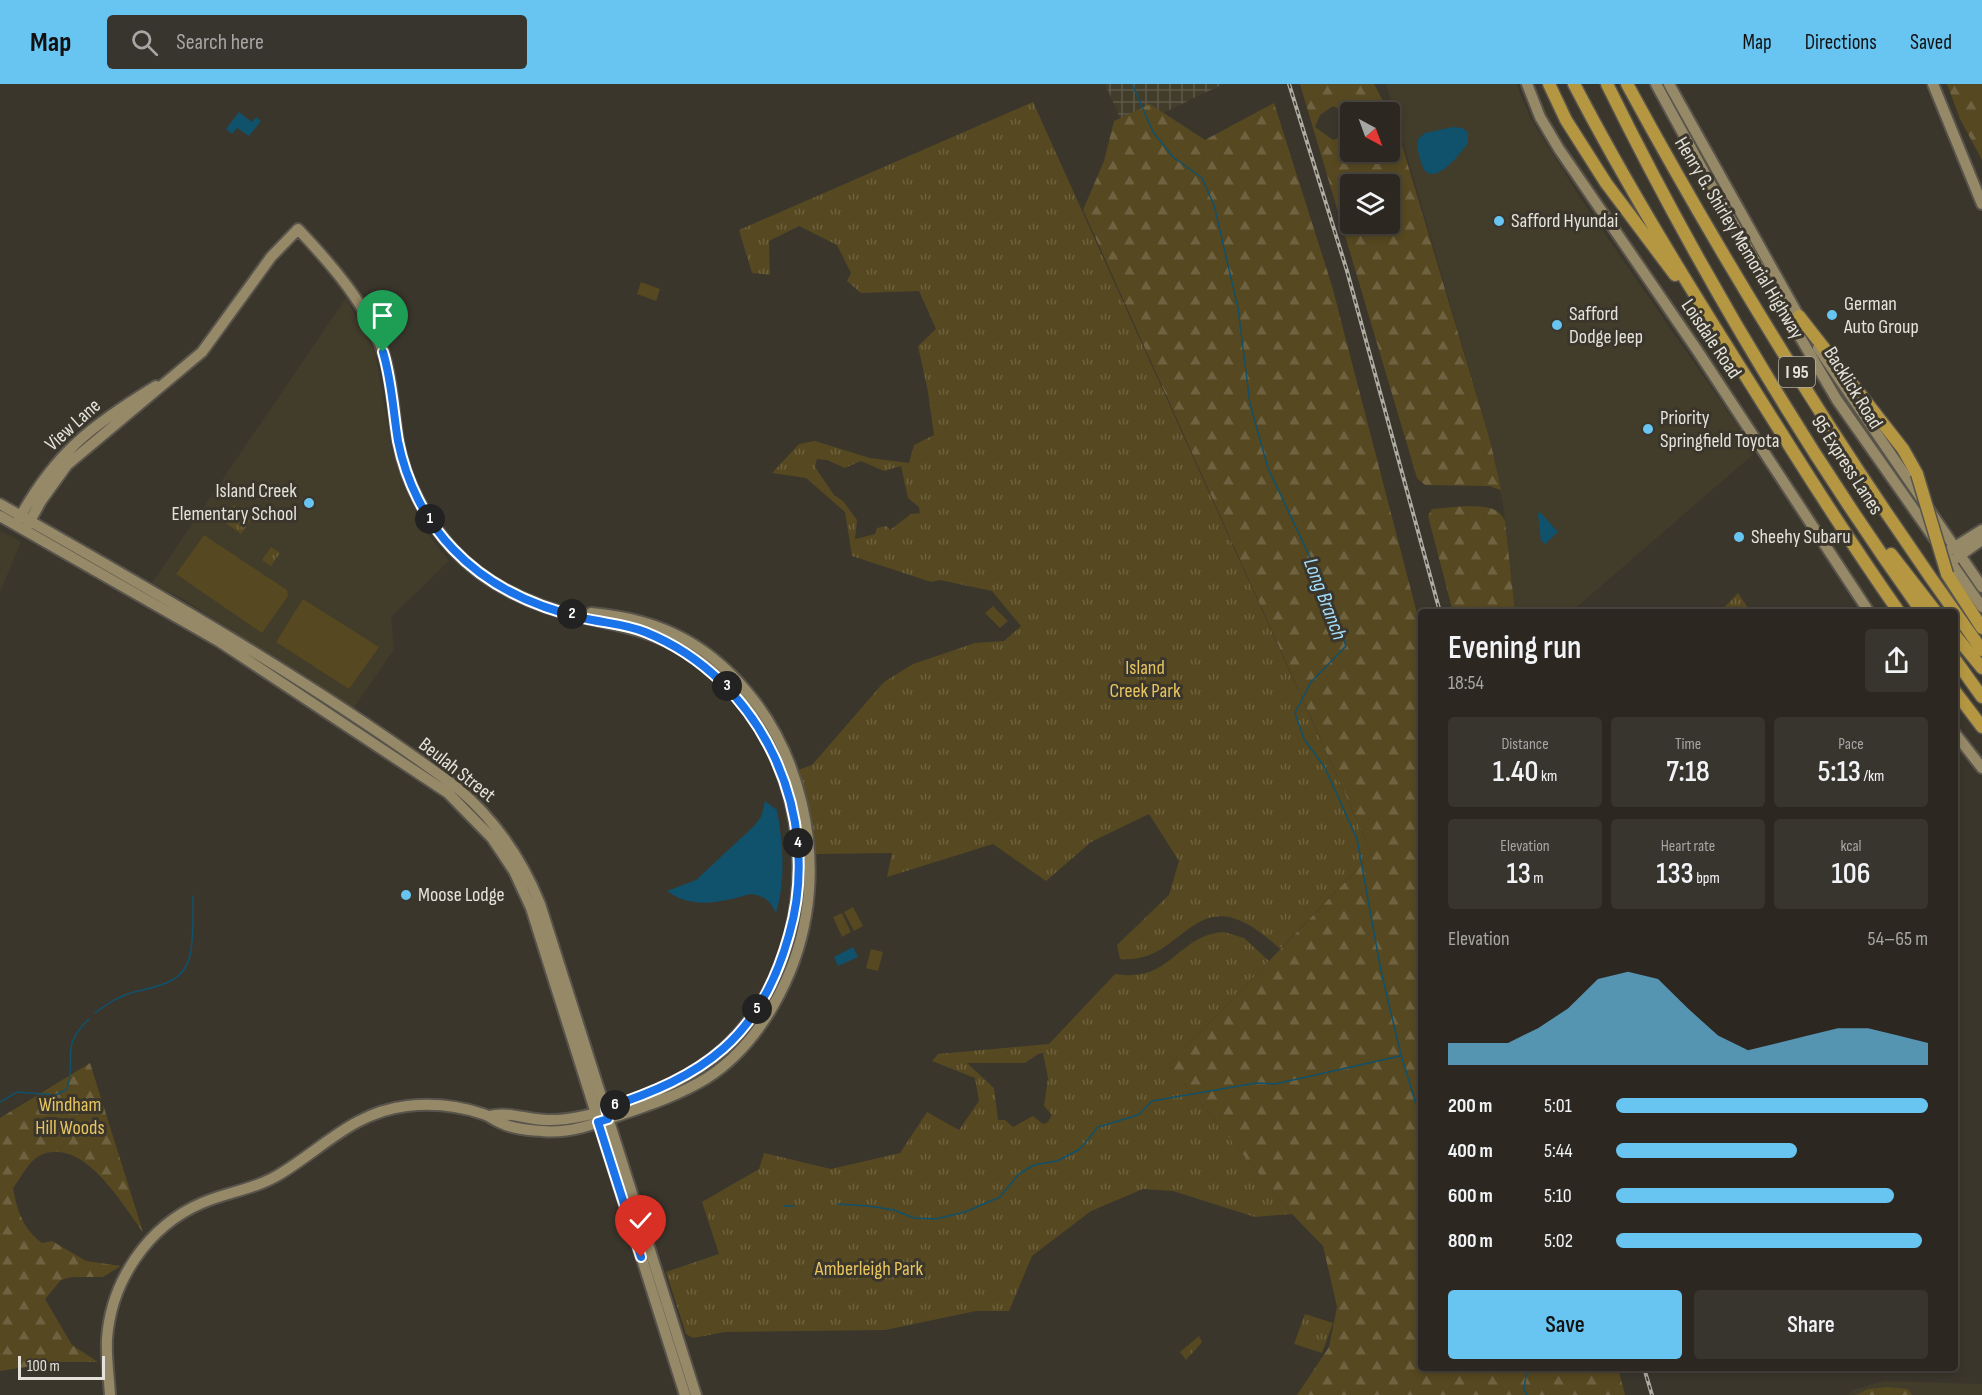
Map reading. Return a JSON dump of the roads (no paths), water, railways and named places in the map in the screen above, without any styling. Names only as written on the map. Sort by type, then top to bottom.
[{"type":"highway","points":[[1549,84],[1566,120],[1606,183],[1666,265],[1700,304]]},
{"type":"highway","name":"I 95","points":[[1574,84],[1700,304],[1817,489],[1897,609]]},
{"type":"highway","name":"95 Express Lanes","points":[[1607,84],[1653,175],[1720,296],[1815,452],[1920,609]]},
{"type":"highway","name":"Henry G. Shirley Memorial Highway","points":[[1627,84],[1712,234],[1797,372],[1891,519],[1954,609]]},
{"type":"highway","points":[[1799,316],[1903,449],[1917,474],[1947,563],[1982,628]]},
{"type":"highway","points":[[1815,452],[1934,609]]},
{"type":"highway","name":"Henry G. Shirley Memorial Highway","points":[[1958,615],[1982,650]]},
{"type":"highway","points":[[1958,639],[1982,668]]},
{"type":"highway","points":[[1958,664],[1982,697]]},
{"type":"highway","points":[[1958,695],[1982,727]]},
{"type":"main road","name":"Loisdale Road","points":[[1527,84],[1540,117],[1559,149],[1697,350],[1867,609]]},
{"type":"main road","name":"Backlick Road","points":[[1656,84],[1717,196],[1838,400],[1947,563],[1982,607]]},
{"type":"main road","name":"Backlick Road","points":[[1669,84],[1834,374],[1982,587]]},
{"type":"main road","points":[[1933,84],[1982,204]]},
{"type":"main road","points":[[1967,164],[1982,190]]},
{"type":"main road","name":"View Lane","points":[[23,523],[58,460],[80,437],[104,418],[177,374],[211,342],[271,257],[298,229],[347,287],[377,336],[390,375],[401,456],[415,493],[430,520],[451,547],[485,577],[516,595],[564,611],[642,630],[693,656],[723,681],[750,715],[778,761],[791,799],[797,831],[799,877],[792,925],[773,982],[748,1023],[724,1049],[693,1072],[602,1115]]},
{"type":"main road","name":"Beulah Street","points":[[0,504],[23,523],[176,615],[249,655],[448,793],[492,838],[514,871],[531,908],[696,1395]]},
{"type":"main road","name":"Beulah Street","points":[[0,516],[23,523]]},
{"type":"main road","points":[[1947,563],[1957,551],[1982,530]]},
{"type":"main road","points":[[1957,551],[1982,540]]},
{"type":"main road","points":[[1958,737],[1982,768]]},
{"type":"main road","points":[[110,1395],[107,1342],[114,1302],[130,1265],[166,1224],[210,1199],[277,1177],[344,1128],[379,1111],[435,1104],[467,1109],[489,1116],[500,1113],[546,1120],[602,1115]]},
{"type":"main road","name":"Beulah Street","points":[[602,1115],[685,1395]]},
{"type":"water","points":[[239,112],[252,122],[256,117],[261,121],[249,136],[237,128],[232,134],[226,129]]},
{"type":"water","points":[[1453,127],[1462,128],[1468,132],[1468,143],[1444,169],[1430,174],[1425,171],[1421,162],[1418,139],[1425,133]]},
{"type":"water","points":[[1540,512],[1558,532],[1545,544],[1541,541],[1538,514]]},
{"type":"water","points":[[765,801],[777,810],[781,836],[782,874],[776,913],[769,902],[756,895],[751,894],[708,903],[687,901],[667,891],[696,880],[754,826],[761,817]]},
{"type":"water","points":[[853,947],[858,957],[838,966],[834,957]]},
{"type":"waterway","name":"Long Branch","points":[[1132,84],[1153,132],[1173,157],[1202,178],[1214,205],[1238,308],[1250,404],[1268,468],[1324,587],[1346,646],[1311,682],[1295,713],[1304,739],[1325,768],[1357,839],[1381,971],[1401,1055],[1418,1110]]},
{"type":"waterway","points":[[95,1013],[121,997],[167,983],[181,973],[190,956],[193,896]]},
{"type":"waterway","points":[[0,1102],[17,1092],[56,1095],[67,1089],[70,1078],[71,1045],[74,1037],[89,1019]]},
{"type":"waterway","points":[[838,1204],[894,1210],[914,1218],[936,1219],[965,1212],[1000,1197],[1019,1174],[1034,1165],[1057,1161],[1080,1149],[1098,1127],[1138,1115],[1152,1101],[1256,1083],[1275,1084],[1400,1056]]},
{"type":"waterway","points":[[784,1206],[794,1206]]},
{"type":"waterway","name":"Long Branch","points":[[1527,1371],[1524,1389],[1527,1395]]},
{"type":"railway","points":[[1289,84],[1347,271],[1439,609]]},
{"type":"railway","points":[[1645,1371],[1652,1395]]},
{"type":"place","name":"Safford Hyundai","points":[[1499,221]]},
{"type":"place","name":"German Auto Group","points":[[1832,315]]},
{"type":"place","name":"Safford Dodge Jeep","points":[[1557,325]]},
{"type":"place","name":"Priority Springfield Toyota","points":[[1648,429]]},
{"type":"place","name":"Island Creek Elementary School","points":[[309,503]]},
{"type":"place","name":"Sheehy Subaru","points":[[1739,537]]},
{"type":"place","name":"Moose Lodge","points":[[406,895]]},
{"type":"park label","name":"Island Creek Park","points":[[1145,680]]},
{"type":"park label","name":"Windham Hill Woods","points":[[70,1116]]},
{"type":"park label","name":"Amberleigh Park","points":[[869,1269]]}]
